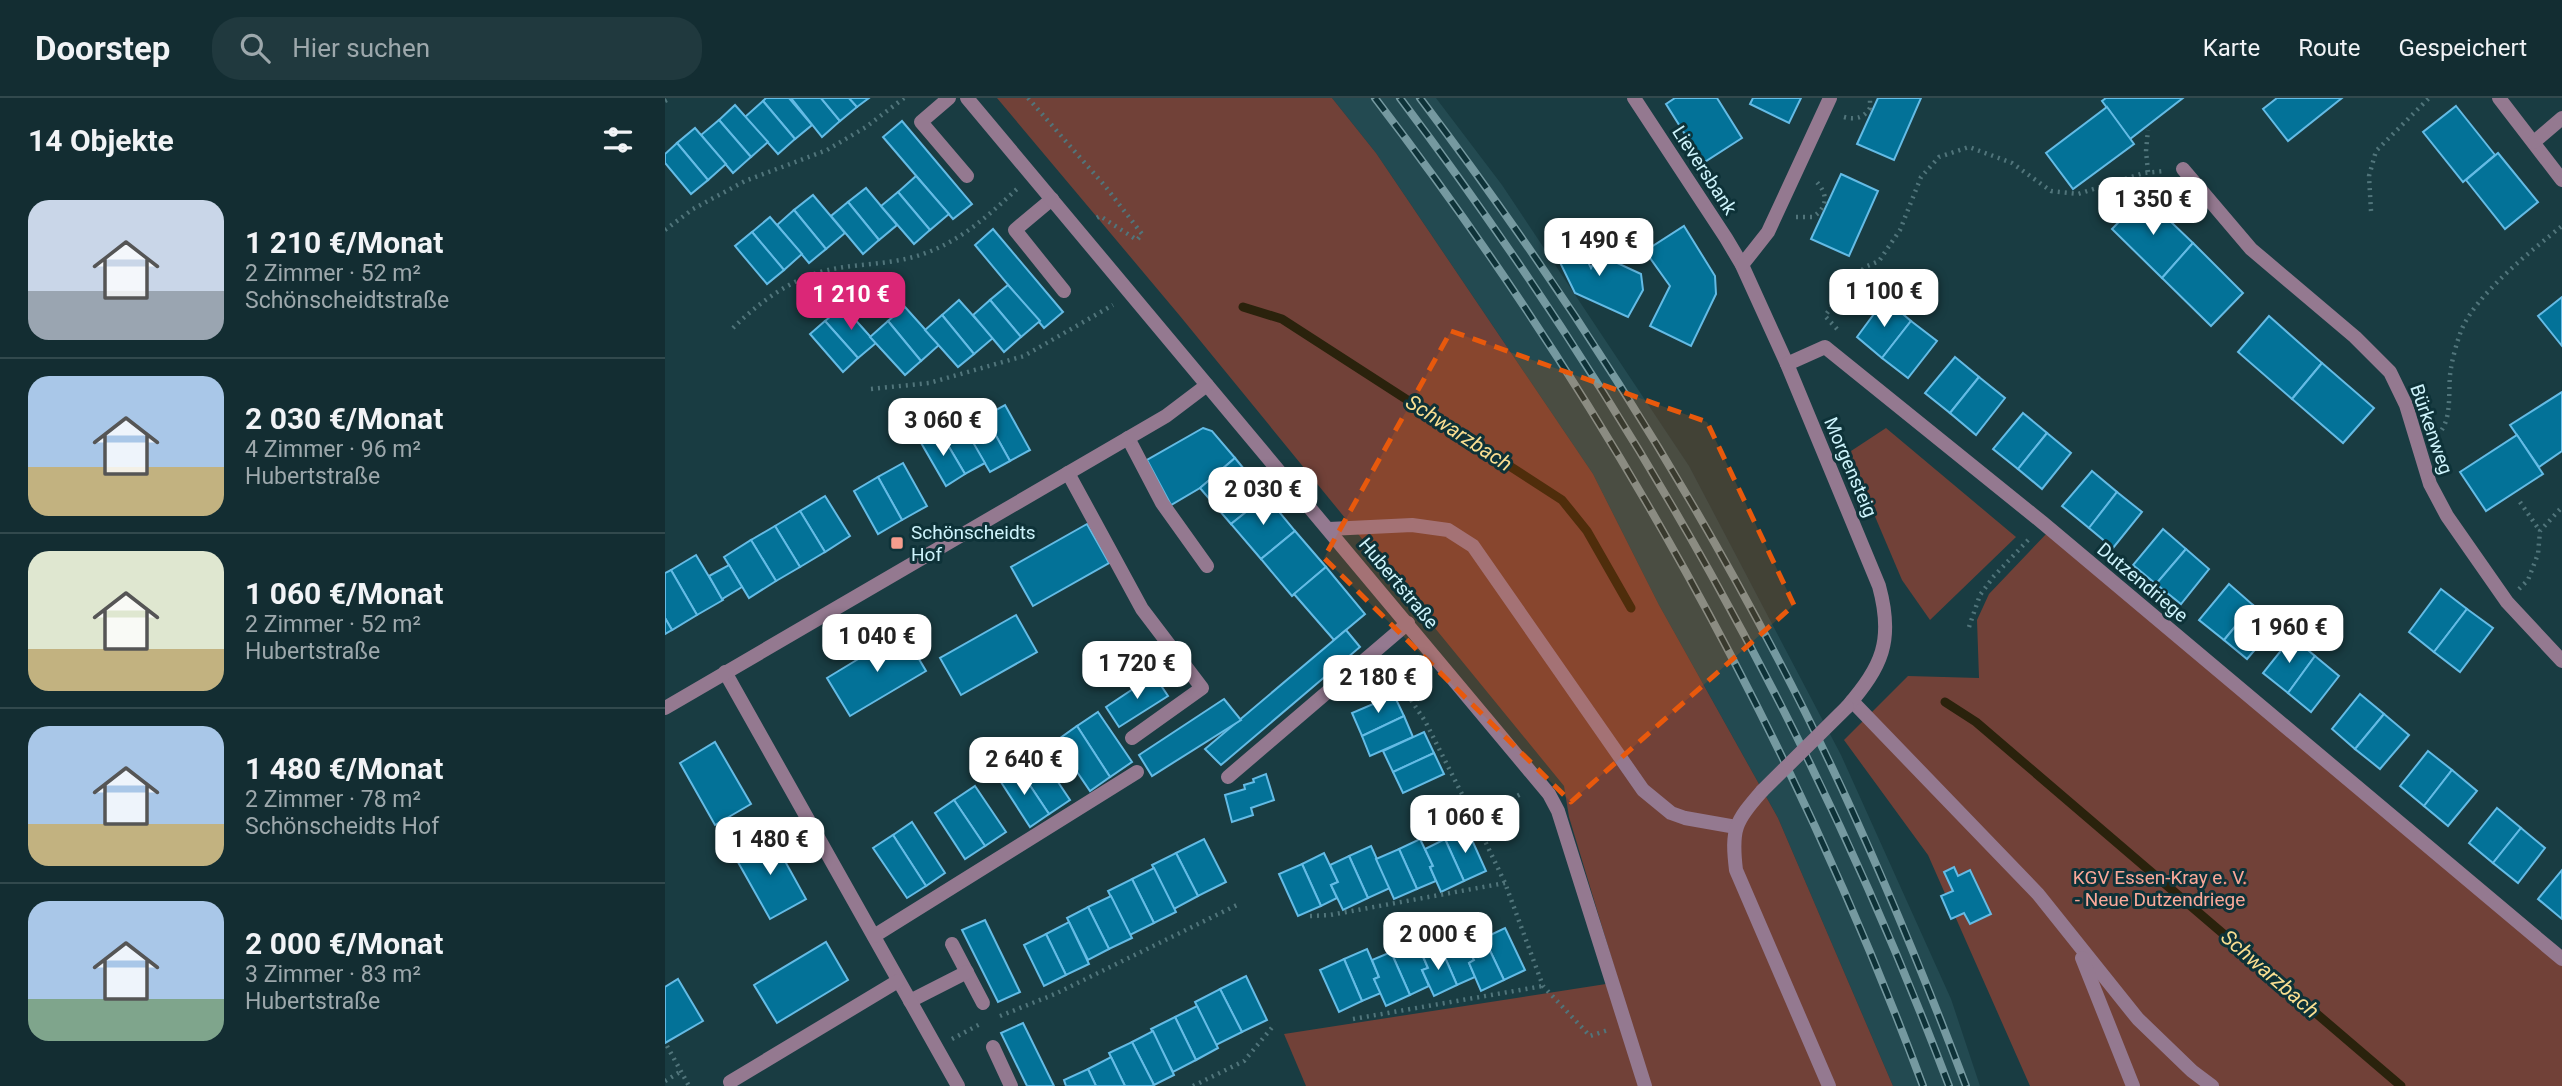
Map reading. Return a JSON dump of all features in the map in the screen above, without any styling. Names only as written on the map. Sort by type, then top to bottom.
[{"type":"street","points":[[949,98],[921,122],[967,176]]},
{"type":"street","name":"Hubertstraße","points":[[967,98],[1538,781],[1558,811],[1645,1086]]},
{"type":"street","name":"Lieversbank","points":[[1634,98],[1742,265]]},
{"type":"street","points":[[2499,98],[2562,180]]},
{"type":"street","points":[[1742,265],[1768,232],[1828,104]]},
{"type":"street","points":[[2534,142],[2562,118]]},
{"type":"street","name":"Bürkenweg","points":[[2183,169],[2251,249],[2354,337],[2390,372],[2406,405],[2430,484],[2447,516],[2507,602],[2562,661]]},
{"type":"street","points":[[1052,199],[1015,230],[1065,290]]},
{"type":"street","name":"Morgensteig","points":[[1735,827],[1762,791],[1865,686],[1881,658],[1885,631],[1884,606],[1879,586],[1787,364],[1742,265]]},
{"type":"street","points":[[1787,364],[1825,346]]},
{"type":"street","name":"Dutzendriege","points":[[1825,346],[2043,523],[2562,959]]},
{"type":"street","points":[[665,708],[1166,416],[1207,386]]},
{"type":"street","points":[[1128,438],[1161,502],[1207,566]]},
{"type":"street","points":[[1068,473],[1142,609],[1202,688],[1132,738]]},
{"type":"street","points":[[1329,529],[1412,525],[1448,530],[1473,546],[1643,790],[1671,813],[1735,827],[1733,841],[1736,870],[1829,1086]]},
{"type":"street","points":[[1228,778],[1408,623]]},
{"type":"street","points":[[725,672],[958,1086]]},
{"type":"street","points":[[1849,704],[2038,894],[2138,1019],[2192,1071],[2212,1086]]},
{"type":"street","points":[[874,936],[1137,772]]},
{"type":"street","points":[[2076,943],[2133,1086]]},
{"type":"street","points":[[952,944],[983,1003]]},
{"type":"street","points":[[910,1000],[967,972]]},
{"type":"street","points":[[730,1082],[898,981]]},
{"type":"street","points":[[993,1047],[1011,1086]]},
{"type":"path","points":[[665,101],[671,98]]},
{"type":"path","points":[[665,230],[693,209],[745,181],[827,150],[866,127],[904,98]]},
{"type":"path","points":[[1028,98],[1105,186],[1142,234],[1137,240],[1100,216],[1077,229]]},
{"type":"path","points":[[1828,104],[1856,119],[1868,112],[1870,98]]},
{"type":"path","points":[[2371,211],[2369,176],[2376,151],[2428,98]]},
{"type":"path","points":[[2148,130],[2148,172]]},
{"type":"path","points":[[1825,346],[1838,328],[1825,316],[1841,293],[1865,267],[1879,261],[1900,230],[1921,177],[1940,157],[1969,147],[2012,163],[2050,191],[2078,194],[2148,172],[2183,169]]},
{"type":"path","points":[[1779,211],[1795,217],[1812,217],[1824,208],[1826,198],[1821,187],[1812,177],[1797,171]]},
{"type":"path","points":[[733,328],[748,313],[787,287],[826,270],[922,255],[948,243],[979,224],[1032,176]]},
{"type":"path","points":[[2416,442],[2433,437],[2443,429],[2451,368],[2461,330],[2475,306],[2534,248],[2562,226]]},
{"type":"path","points":[[871,389],[929,383],[1024,356],[1132,294]]},
{"type":"path","points":[[2521,502],[2540,531]]},
{"type":"path","points":[[2507,602],[2528,580],[2538,554],[2540,531],[2562,507]]},
{"type":"path","points":[[1969,627],[1980,595],[2043,523]]},
{"type":"path","points":[[1378,649],[1425,721],[1474,818],[1505,883],[1543,986],[1590,1036],[1625,1025]]},
{"type":"path","points":[[1474,818],[1520,795],[1538,781]]},
{"type":"path","points":[[1310,916],[1330,915],[1505,883]]},
{"type":"path","points":[[995,1018],[1055,994],[1237,905]]},
{"type":"path","points":[[1353,1019],[1543,986]]},
{"type":"path","points":[[936,1048],[983,1023]]},
{"type":"path","points":[[1193,1086],[1244,1061],[1275,1024]]},
{"type":"path","points":[[667,1046],[688,1086]]},
{"type":"path","points":[[665,1081],[680,1072]]},
{"type":"highlighted area","points":[[1451,331],[1707,422],[1794,605],[1571,802],[1324,558]]},
{"type":"shaded area","points":[[1332,98],[1436,98],[1502,185],[1689,466],[1841,755],[1951,999],[1980,1086],[1893,1086],[1778,818],[1659,605],[1593,474],[1376,153]]},
{"type":"green space","points":[[997,98],[1332,98],[1376,153],[1593,474],[1659,605],[1778,818],[1893,1086],[1650,1086],[1569,817],[1564,786],[1180,316]]},
{"type":"green space","points":[[1886,428],[2016,537],[1930,620],[1902,580],[1848,453]]},
{"type":"green space","name":"KGV Essen-Kray e. V. - Neue Dutzendriege","points":[[2049,531],[2562,965],[2562,1086],[2030,1086],[1928,855],[1844,740],[1908,676],[1979,678],[1977,620],[1989,594]]},
{"type":"green space","points":[[1606,984],[1640,1086],[1306,1086],[1284,1034]]},
{"type":"building","points":[[766,98],[789,98],[812,125],[795,139],[763,101]]},
{"type":"building","points":[[791,98],[821,98],[840,121],[822,137]]},
{"type":"building","points":[[821,98],[849,98],[857,107],[840,121]]},
{"type":"building","points":[[849,98],[869,98],[857,107]]},
{"type":"building","points":[[1675,98],[1717,98],[1742,138],[1703,163],[1666,104]]},
{"type":"building","points":[[1753,98],[1801,98],[1789,123],[1750,104]]},
{"type":"building","points":[[1878,98],[1921,98],[1894,160],[1857,144]]},
{"type":"building","points":[[2106,98],[2183,98],[2130,139],[2102,101]]},
{"type":"building","points":[[2277,98],[2342,98],[2288,141],[2263,109]]},
{"type":"building","points":[[763,101],[795,139],[778,154],[745,117]]},
{"type":"building","points":[[735,105],[768,142],[751,157],[719,120]]},
{"type":"building","points":[[2456,106],[2495,155],[2463,182],[2423,132]]},
{"type":"building","points":[[2107,107],[2134,144],[2073,189],[2046,153]]},
{"type":"building","points":[[719,120],[751,157],[733,173],[701,135]]},
{"type":"building","points":[[902,121],[972,204],[953,219],[883,137]]},
{"type":"building","points":[[695,128],[726,164],[708,180],[677,143]]},
{"type":"building","points":[[677,143],[708,180],[691,194],[665,163],[665,154]]},
{"type":"building","points":[[2498,153],[2538,202],[2505,229],[2466,180]]},
{"type":"building","points":[[1841,174],[1878,191],[1849,256],[1811,239]]},
{"type":"building","points":[[916,176],[949,214],[930,230],[898,192]]},
{"type":"building","points":[[866,188],[897,225],[879,240],[848,202]]},
{"type":"building","points":[[898,192],[930,230],[914,244],[881,206]]},
{"type":"building","points":[[813,195],[845,233],[826,249],[794,210]]},
{"type":"building","points":[[2144,196],[2193,243],[2162,278],[2112,229]]},
{"type":"building","points":[[848,202],[879,240],[863,254],[831,216]]},
{"type":"building","points":[[794,210],[826,249],[809,263],[777,225]]},
{"type":"building","points":[[770,217],[802,254],[784,270],[752,232]]},
{"type":"building","points":[[1684,226],[1715,276],[1716,294],[1691,346],[1650,326],[1670,286],[1645,251]]},
{"type":"building","points":[[993,229],[1063,312],[1044,328],[975,245]]},
{"type":"building","points":[[752,232],[784,270],[767,284],[735,246]]},
{"type":"building","points":[[1574,234],[1591,268],[1598,254],[1641,274],[1643,290],[1628,317],[1575,293],[1551,244]]},
{"type":"building","points":[[2193,243],[2243,293],[2211,326],[2162,278]]},
{"type":"building","points":[[1008,285],[1040,321],[1021,337],[990,300]]},
{"type":"building","points":[[2562,297],[2562,346],[2538,316]]},
{"type":"building","points":[[1885,299],[1911,321],[1882,358],[1857,337]]},
{"type":"building","points":[[959,300],[993,338],[974,354],[942,315]]},
{"type":"building","points":[[990,300],[1021,337],[1004,352],[973,315]]},
{"type":"building","points":[[843,306],[876,343],[858,358],[825,321]]},
{"type":"building","points":[[905,307],[939,345],[921,361],[888,321]]},
{"type":"building","points":[[942,315],[974,354],[958,367],[925,330]]},
{"type":"building","points":[[2269,316],[2322,363],[2292,399],[2238,352]]},
{"type":"building","points":[[825,321],[858,358],[843,372],[810,334]]},
{"type":"building","points":[[888,321],[921,361],[905,375],[870,337]]},
{"type":"building","points":[[1911,321],[1937,341],[1908,378],[1882,358]]},
{"type":"building","points":[[1955,357],[1979,377],[1950,413],[1925,393]]},
{"type":"building","points":[[2322,363],[2374,408],[2343,443],[2292,399]]},
{"type":"building","points":[[1979,377],[2005,398],[1976,435],[1950,413]]},
{"type":"building","points":[[2562,392],[2562,451],[2539,467],[2510,425]]},
{"type":"building","points":[[1005,405],[1030,450],[1010,461],[985,416]]},
{"type":"building","points":[[2023,413],[2047,433],[2018,469],[1993,449]]},
{"type":"building","points":[[985,416],[1010,461],[990,472],[964,428]]},
{"type":"building","points":[[959,418],[985,463],[965,474],[939,430]]},
{"type":"building","points":[[1203,428],[1212,431],[1235,458],[1200,488],[1171,505],[1147,460]]},
{"type":"building","points":[[939,430],[965,474],[946,486],[920,441]]},
{"type":"building","points":[[2047,433],[2071,453],[2042,489],[2018,469]]},
{"type":"building","points":[[2517,435],[2543,474],[2486,511],[2460,472]]},
{"type":"building","points":[[1235,458],[1266,496],[1231,524],[1200,488]]},
{"type":"building","points":[[903,463],[927,506],[902,520],[878,477]]},
{"type":"building","points":[[2092,471],[2117,492],[2089,528],[2062,506]]},
{"type":"building","points":[[878,477],[902,520],[878,534],[854,491]]},
{"type":"building","points":[[2117,492],[2142,512],[2113,548],[2089,528]]},
{"type":"building","points":[[825,496],[850,536],[825,552],[800,511]]},
{"type":"building","points":[[1266,496],[1295,531],[1261,559],[1231,524]]},
{"type":"building","points":[[800,511],[825,552],[800,567],[775,526]]},
{"type":"building","points":[[1087,524],[1109,563],[1033,606],[1011,567]]},
{"type":"building","points":[[775,526],[800,567],[776,581],[751,540]]},
{"type":"building","points":[[2163,529],[2186,549],[2156,584],[2133,565]]},
{"type":"building","points":[[1295,531],[1326,567],[1292,596],[1261,559]]},
{"type":"building","points":[[751,540],[776,581],[749,598],[724,557]]},
{"type":"building","points":[[2186,549],[2209,569],[2181,604],[2156,584]]},
{"type":"building","points":[[696,555],[723,600],[697,615],[671,570]]},
{"type":"building","points":[[729,565],[742,587],[722,599],[709,576]]},
{"type":"building","points":[[1326,567],[1365,614],[1334,640],[1294,594]]},
{"type":"building","points":[[671,570],[697,615],[672,630],[665,618],[665,573]]},
{"type":"building","points":[[2229,584],[2253,605],[2224,640],[2199,620]]},
{"type":"building","points":[[2441,589],[2467,609],[2434,652],[2409,632]]},
{"type":"building","points":[[2253,605],[2277,624],[2247,659],[2224,640]]},
{"type":"building","points":[[2467,609],[2493,628],[2460,672],[2434,652]]},
{"type":"building","points":[[1016,615],[1037,652],[961,695],[940,658]]},
{"type":"building","points":[[665,618],[672,630],[665,634]]},
{"type":"building","points":[[1346,630],[1360,647],[1221,765],[1205,749]]},
{"type":"building","points":[[903,632],[926,671],[850,716],[827,678]]},
{"type":"building","points":[[2292,637],[2315,656],[2288,693],[2263,673]]},
{"type":"building","points":[[2315,656],[2339,676],[2311,712],[2288,693]]},
{"type":"building","points":[[1154,675],[1168,696],[1119,727],[1106,707]]},
{"type":"building","points":[[2360,694],[2384,714],[2355,749],[2332,729]]},
{"type":"building","points":[[1394,695],[1404,716],[1362,736],[1352,713]]},
{"type":"building","points":[[1224,699],[1241,720],[1152,776],[1139,755]]},
{"type":"building","points":[[1098,712],[1132,762],[1110,777],[1077,726]]},
{"type":"building","points":[[2384,714],[2409,735],[2380,769],[2355,749]]},
{"type":"building","points":[[1404,716],[1413,737],[1370,756],[1362,736]]},
{"type":"building","points":[[1077,726],[1110,777],[1090,791],[1056,741]]},
{"type":"building","points":[[1424,732],[1434,753],[1393,772],[1383,751]]},
{"type":"building","points":[[715,742],[751,804],[715,825],[680,763]]},
{"type":"building","points":[[2428,751],[2452,770],[2424,806],[2400,786]]},
{"type":"building","points":[[1038,752],[1070,800],[1049,814],[1017,766]]},
{"type":"building","points":[[1434,753],[1444,774],[1403,793],[1393,772]]},
{"type":"building","points":[[1017,766],[1049,814],[1030,827],[999,779]]},
{"type":"building","points":[[2452,770],[2477,791],[2448,826],[2424,806]]},
{"type":"building","points":[[1266,774],[1274,800],[1251,808],[1253,815],[1232,822],[1225,795],[1245,789],[1244,785]]},
{"type":"building","points":[[975,786],[1006,832],[985,846],[954,800]]},
{"type":"building","points":[[954,800],[985,846],[965,859],[935,813]]},
{"type":"building","points":[[2497,808],[2521,828],[2493,863],[2469,843]]},
{"type":"building","points":[[912,822],[945,873],[926,886],[893,835]]},
{"type":"building","points":[[2521,828],[2545,848],[2518,883],[2493,863]]},
{"type":"building","points":[[1467,829],[1486,871],[1464,881],[1445,839]]},
{"type":"building","points":[[770,834],[806,899],[770,919],[734,855]]},
{"type":"building","points":[[893,835],[926,886],[907,898],[873,848]]},
{"type":"building","points":[[1204,839],[1226,882],[1198,896],[1176,853]]},
{"type":"building","points":[[1420,839],[1433,866],[1430,867],[1436,881],[1417,889],[1399,849]]},
{"type":"building","points":[[1445,839],[1464,881],[1441,892],[1425,849]]},
{"type":"building","points":[[1371,846],[1390,888],[1368,898],[1349,856]]},
{"type":"building","points":[[1399,849],[1417,889],[1394,899],[1376,859]]},
{"type":"building","points":[[1176,853],[1198,896],[1174,909],[1152,865]]},
{"type":"building","points":[[1324,853],[1338,882],[1331,885],[1337,898],[1321,906],[1302,864]]},
{"type":"building","points":[[1349,856],[1368,898],[1343,910],[1331,885],[1338,882],[1330,865]]},
{"type":"building","points":[[1302,864],[1321,906],[1298,916],[1279,874]]},
{"type":"building","points":[[1954,867],[1958,876],[1970,870],[1991,914],[1970,924],[1964,913],[1951,919],[1941,896],[1953,891],[1944,872]]},
{"type":"building","points":[[1154,868],[1176,912],[1154,923],[1132,879]]},
{"type":"building","points":[[2562,870],[2562,919],[2538,899]]},
{"type":"building","points":[[1132,879],[1154,923],[1130,935],[1108,891]]},
{"type":"building","points":[[1111,896],[1132,938],[1109,949],[1088,907]]},
{"type":"building","points":[[1088,907],[1109,949],[1088,960],[1067,918]]},
{"type":"building","points":[[985,920],[1020,992],[998,1002],[962,930]]},
{"type":"building","points":[[1069,922],[1089,964],[1066,975],[1046,934]]},
{"type":"building","points":[[1505,928],[1525,970],[1504,980],[1484,938]]},
{"type":"building","points":[[1046,934],[1066,975],[1044,986],[1024,945]]},
{"type":"building","points":[[1463,936],[1474,960],[1469,963],[1475,977],[1457,985],[1440,946]]},
{"type":"building","points":[[1484,938],[1504,980],[1481,991],[1469,963],[1474,960],[1467,946]]},
{"type":"building","points":[[1416,941],[1428,968],[1422,970],[1429,986],[1410,995],[1391,952]]},
{"type":"building","points":[[826,942],[848,980],[777,1023],[754,985]]},
{"type":"building","points":[[1440,946],[1457,985],[1434,996],[1422,970],[1428,968],[1422,954]]},
{"type":"building","points":[[1367,949],[1379,977],[1374,979],[1381,993],[1362,1001],[1344,959]]},
{"type":"building","points":[[1391,952],[1410,995],[1386,1006],[1374,979],[1379,977],[1372,960]]},
{"type":"building","points":[[1344,959],[1362,1001],[1339,1012],[1320,970]]},
{"type":"building","points":[[1246,976],[1267,1020],[1242,1032],[1220,989]]},
{"type":"building","points":[[678,979],[703,1021],[665,1043],[665,987]]},
{"type":"building","points":[[1220,989],[1242,1032],[1216,1045],[1195,1002]]},
{"type":"building","points":[[1197,1006],[1218,1048],[1196,1060],[1175,1017]]},
{"type":"building","points":[[1175,1017],[1196,1060],[1173,1072],[1151,1029]]},
{"type":"building","points":[[1023,1023],[1054,1086],[1027,1086],[1001,1033]]},
{"type":"building","points":[[1153,1031],[1174,1075],[1154,1085],[1132,1042]]},
{"type":"building","points":[[1132,1042],[1154,1085],[1152,1086],[1125,1086],[1109,1053]]},
{"type":"building","points":[[1111,1057],[1125,1086],[1096,1086],[1088,1069]]},
{"type":"building","points":[[1088,1069],[1096,1086],[1066,1086],[1064,1080]]},
{"type":"waterway","name":"Schwarzbach","points":[[1243,307],[1282,319],[1562,500],[1587,531],[1631,608]]},
{"type":"waterway","name":"Schwarzbach","points":[[1945,702],[1976,722],[2401,1086]]},
{"type":"railway","points":[[1375,98],[1459,212],[1539,329],[1615,449],[1686,572],[1752,697],[1814,824],[1871,954],[1923,1086]]},
{"type":"railway","points":[[1400,98],[1564,331],[1710,572],[1777,697],[1839,824],[1896,953],[1949,1086]]},
{"type":"railway","points":[[1420,98],[1518,233],[1611,371],[1739,586],[1855,816],[1924,977],[1966,1086]]},
{"type":"place","name":"Schönscheidts Hof","points":[[897,543]]}]
